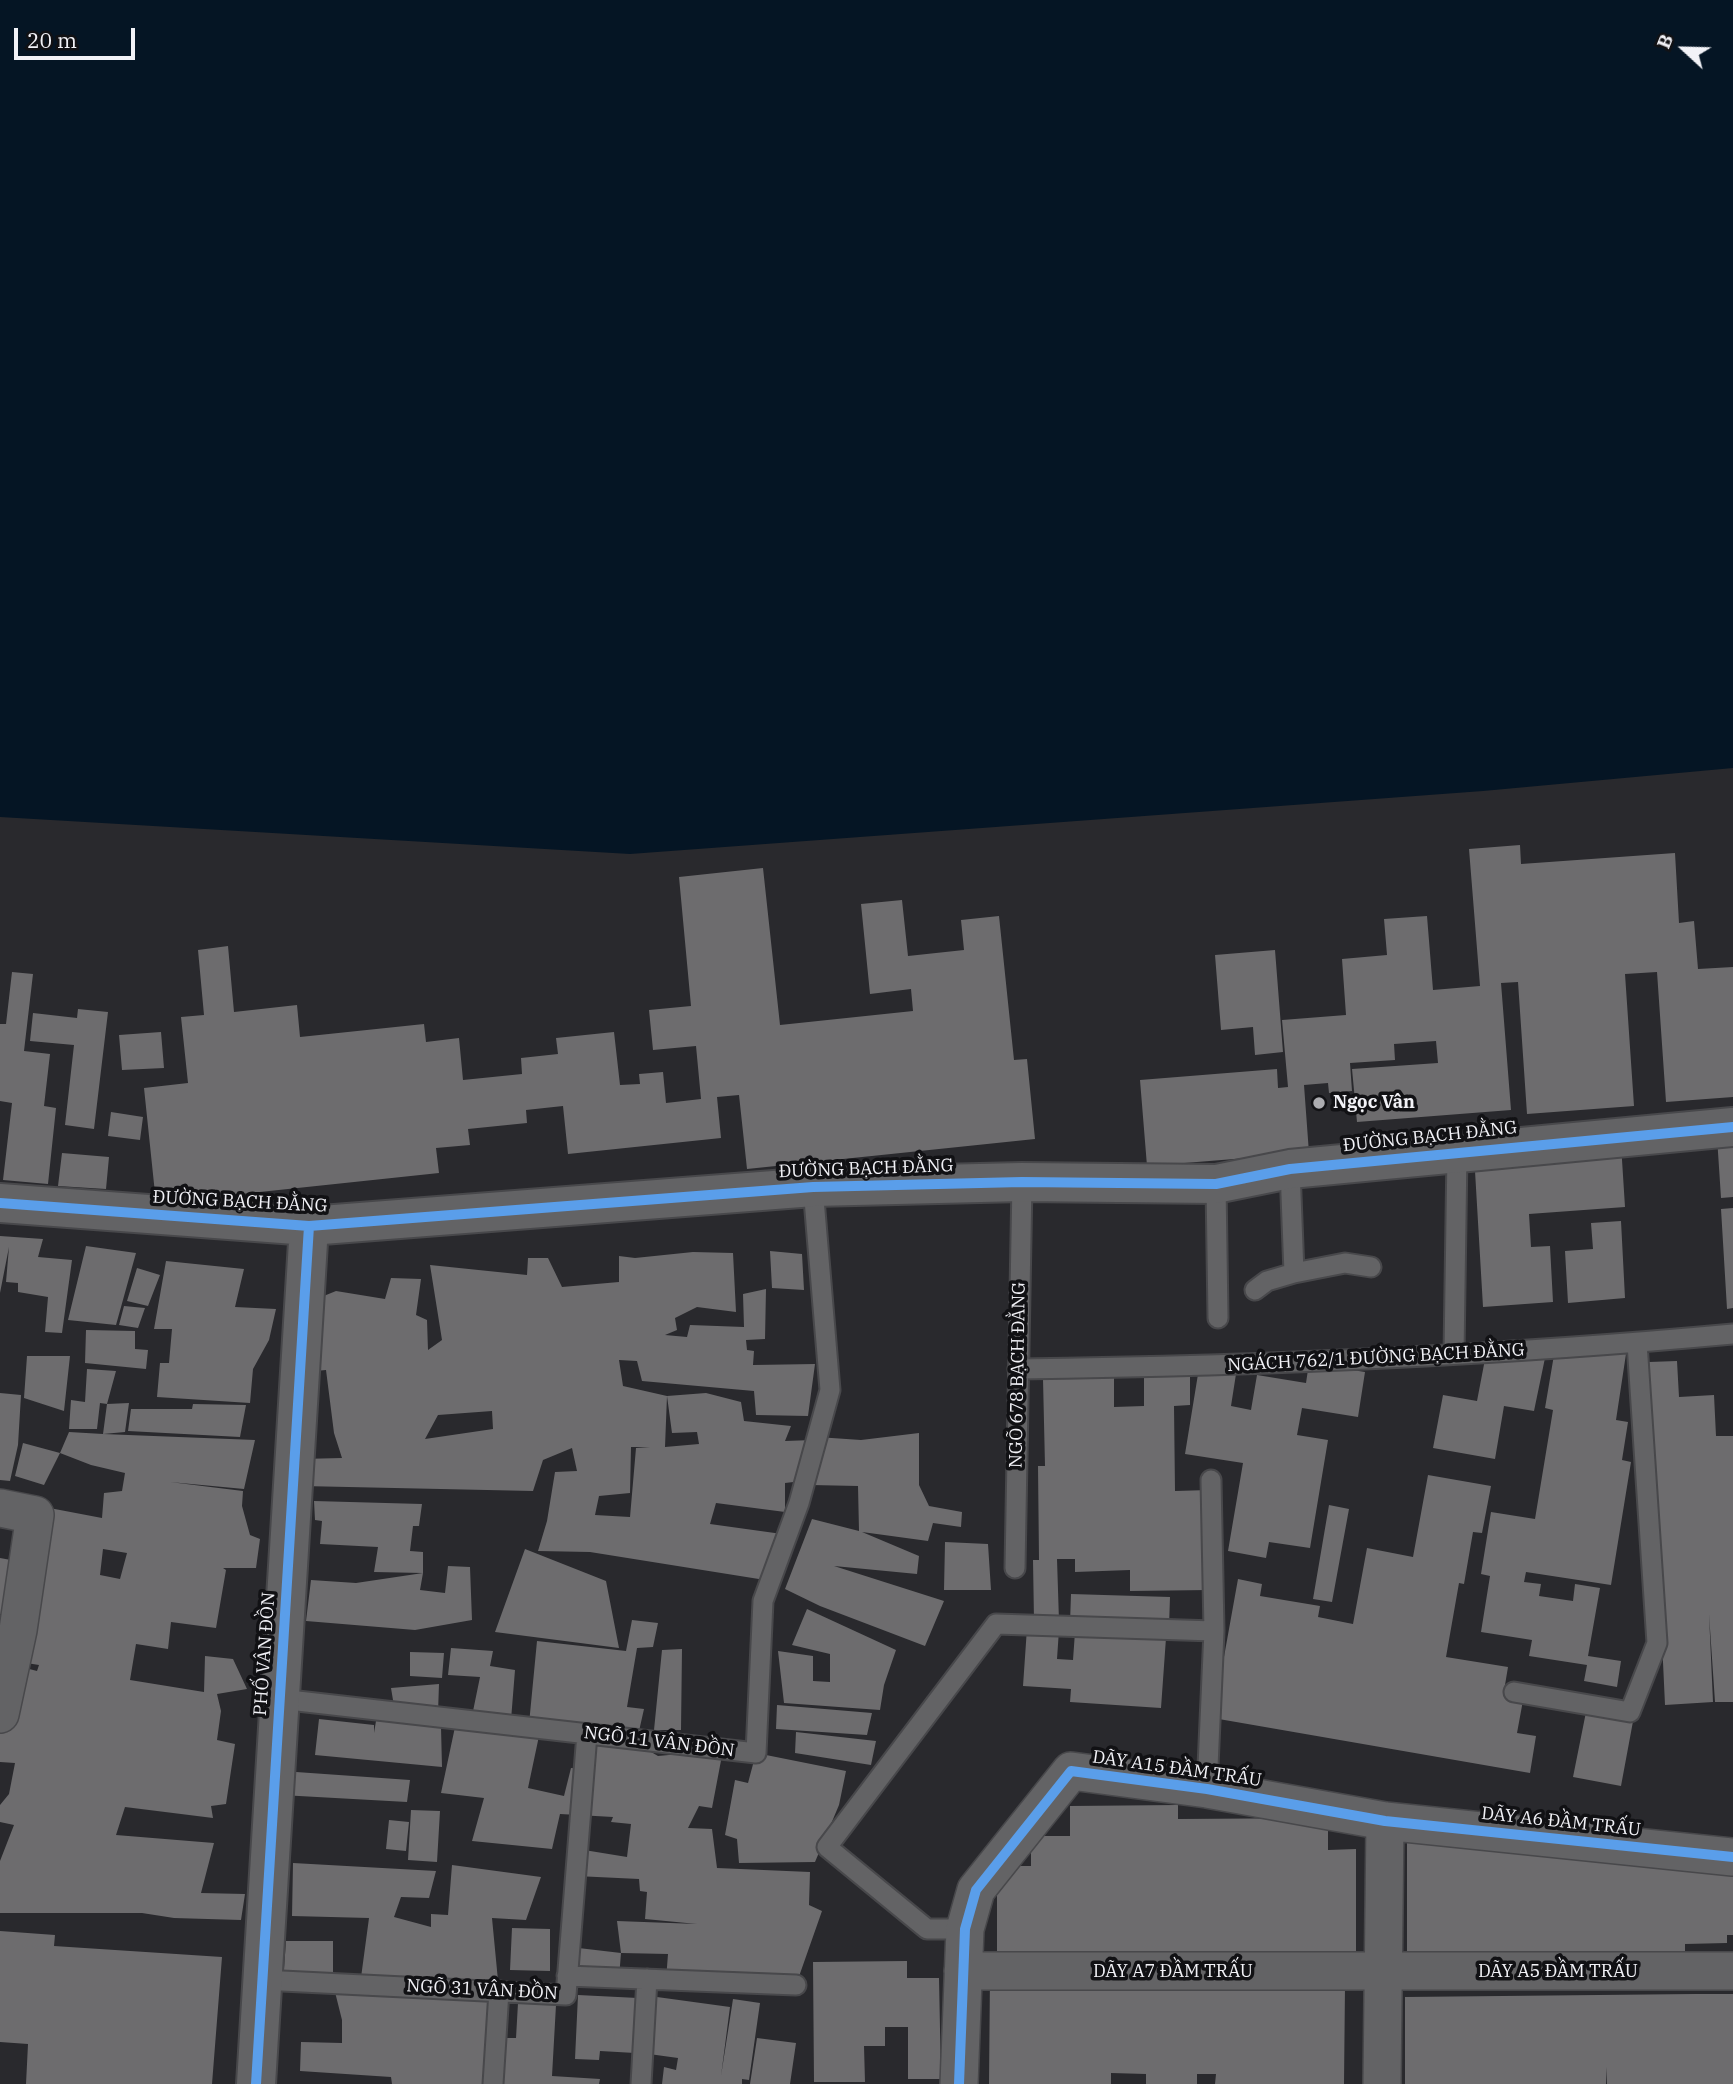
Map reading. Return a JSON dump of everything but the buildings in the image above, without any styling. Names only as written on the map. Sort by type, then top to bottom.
[{"type":"street","name":"ĐƯỜNG BẠCH ĐẰNG","points":[[0,1203],[309,1226],[813,1187],[1022,1182],[1216,1184],[1290,1168],[1733,1127]]},
{"type":"street","name":"PHỐ VÂN ĐỒN","points":[[256,2084],[309,1226]]},
{"type":"street","points":[[0,1508],[35,1515],[9,1628],[0,1714]]},
{"type":"street","name":"DÃY A15 ĐẦM TRẤU","points":[[959,2084],[965,1929],[976,1890],[1071,1771],[1207,1789],[1385,1821]]},
{"type":"street","points":[[1382,2084],[1385,1821]]},
{"type":"street","name":"DÃY A6 ĐẦM TRẤU","points":[[1385,1821],[1733,1857]]},
{"type":"street","name":"DÃY A7 ĐẦM TRẤU","points":[[963,1971],[1383,1972]]},
{"type":"street","name":"DÃY A5 ĐẦM TRẤU","points":[[1383,1972],[1733,1971]]},
{"type":"lane","points":[[1454,1354],[1457,1152]]},
{"type":"lane","points":[[1290,1168],[1294,1273]]},
{"type":"lane","name":"NGÕ 678 BẠCH ĐẰNG","points":[[1015,1568],[1022,1182]]},
{"type":"lane","points":[[1216,1184],[1218,1318]]},
{"type":"lane","name":"NGÕ 11 VÂN ĐỒN","points":[[280,1699],[756,1753],[763,1601],[799,1503],[830,1390],[813,1187]]},
{"type":"lane","points":[[1255,1290],[1268,1281],[1294,1273],[1345,1263],[1371,1267]]},
{"type":"lane","name":"NGÁCH 762/1 ĐƯỜNG BẠCH ĐẰNG","points":[[1018,1369],[1230,1366],[1637,1343],[1733,1334]]},
{"type":"lane","points":[[1514,1692],[1630,1712],[1657,1643],[1637,1343]]},
{"type":"lane","points":[[1207,1789],[1214,1631],[1210,1480]]},
{"type":"lane","points":[[965,1929],[927,1929],[827,1847],[996,1624],[1214,1631]]},
{"type":"lane","name":"NGÕ 31 VÂN ĐỒN","points":[[262,1980],[566,1995],[587,1734]]},
{"type":"lane","points":[[567,1976],[796,1985]]},
{"type":"lane","points":[[641,2084],[647,1979]]},
{"type":"lane","points":[[493,2084],[499,1992]]},
{"type":"water","points":[[0,0],[1733,0],[1733,768],[1483,791],[630,854],[0,817]]},
{"type":"cycle path","points":[[0,1203],[309,1226],[813,1187],[1022,1182],[1216,1184],[1290,1169],[1733,1127]]},
{"type":"cycle path","points":[[256,2084],[309,1226]]},
{"type":"cycle path","points":[[959,2084],[965,1929],[976,1890],[1071,1771],[1207,1789],[1385,1821],[1733,1857]]},
{"type":"place","name":"Ngọc Vân","points":[[1319,1103]]}]
